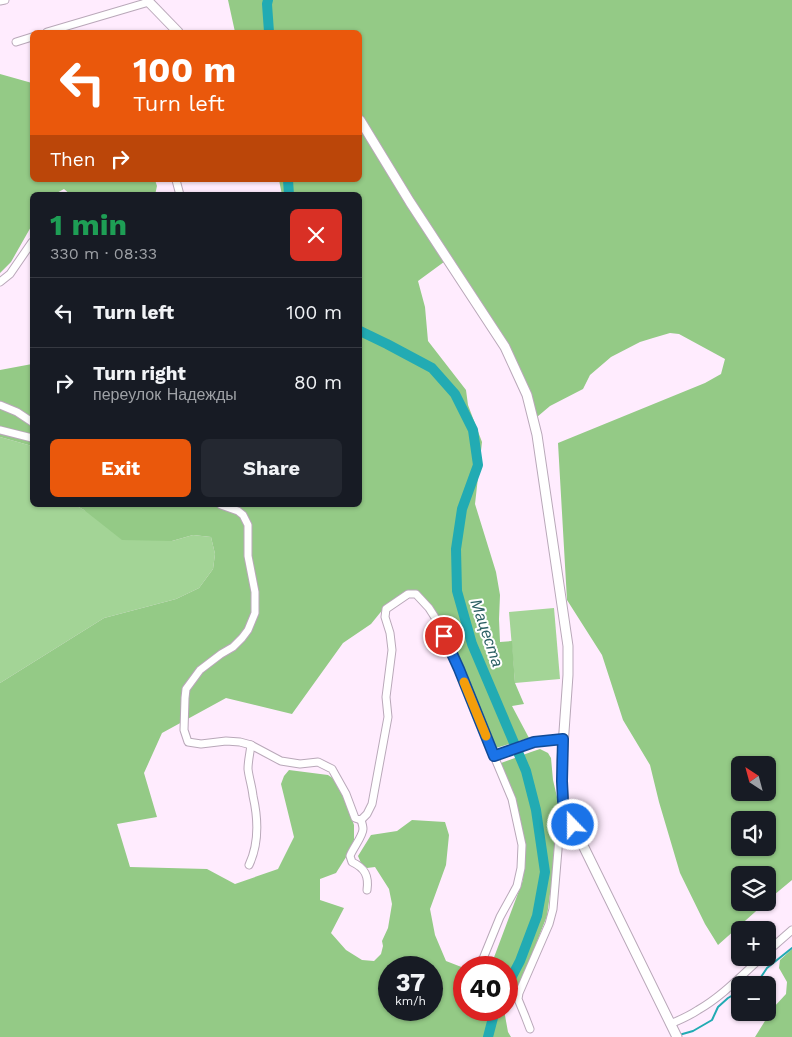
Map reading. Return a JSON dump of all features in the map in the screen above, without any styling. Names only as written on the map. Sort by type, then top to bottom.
[{"type":"street","points":[[0,1],[5,0]]},
{"type":"street","points":[[54,30],[148,1],[176,30]]},
{"type":"street","points":[[16,42],[30,38]]},
{"type":"street","points":[[362,123],[410,202],[505,348],[527,395],[537,435],[568,646],[568,675],[563,739],[563,801],[677,1037]]},
{"type":"street","points":[[0,282],[10,274],[30,245]]},
{"type":"street","points":[[0,405],[17,412],[30,421]]},
{"type":"street","points":[[0,430],[30,438]]},
{"type":"street","points":[[227,507],[243,515],[248,525],[248,556],[255,592],[255,613],[242,638],[233,647],[200,670],[186,689],[184,730],[188,742],[201,744],[226,740],[240,742],[281,761],[300,764],[318,762],[332,769],[346,794],[353,815],[361,820]]},
{"type":"street","points":[[361,820],[367,814],[372,804],[388,717],[386,697],[392,650],[390,633],[385,617],[386,609],[408,594],[416,594],[436,619],[459,669],[512,799],[522,845],[521,868],[517,886],[500,917],[484,956]]},
{"type":"street","points":[[494,756],[534,742],[563,739]]},
{"type":"street","points":[[249,865],[257,833],[254,796],[248,766],[250,745]]},
{"type":"street","points":[[361,820],[362,834],[350,856],[352,862],[361,866],[365,871],[368,884],[367,890]]},
{"type":"street","points":[[530,1029],[518,999],[519,993],[549,924],[553,909],[561,831],[573,825]]},
{"type":"street","points":[[776,944],[792,930]]},
{"type":"street","points":[[671,1026],[711,1002],[753,966]]},
{"type":"green space","points":[[228,0],[792,0],[792,880],[776,893],[776,866],[731,866],[731,911],[756,911],[745,921],[731,921],[731,933],[718,945],[705,924],[680,873],[650,765],[623,720],[602,655],[567,600],[558,443],[705,383],[721,374],[725,359],[679,334],[670,333],[640,342],[611,357],[590,375],[583,389],[550,406],[537,417],[519,372],[448,259],[418,281],[425,307],[428,341],[466,390],[468,405],[482,442],[475,504],[496,572],[500,595],[500,642],[512,641],[515,683],[524,704],[512,706],[529,738],[496,748],[444,630],[419,594],[406,594],[384,608],[371,624],[343,643],[292,714],[226,698],[162,733],[144,773],[157,817],[117,824],[130,867],[207,869],[235,884],[278,869],[294,837],[281,784],[289,770],[328,775],[337,781],[354,825],[354,840],[348,854],[336,873],[320,879],[320,900],[344,908],[331,933],[346,950],[362,960],[374,961],[378,957],[378,1021],[443,1021],[443,956],[379,956],[383,946],[382,941],[388,928],[392,904],[389,889],[375,867],[367,868],[361,863],[358,856],[371,835],[397,831],[412,820],[445,822],[449,835],[446,865],[430,909],[435,935],[446,961],[453,964],[453,1021],[506,1021],[511,1037],[0,1037],[0,683],[104,618],[176,599],[199,588],[213,569],[215,554],[211,537],[193,535],[172,541],[122,540],[79,507],[362,507],[362,192],[281,192],[279,182],[362,182],[362,30],[235,30]]},
{"type":"green space","points":[[0,74],[30,82],[30,182],[156,182],[157,186],[156,192],[68,192],[64,189],[58,192],[30,192],[30,229],[11,262],[0,273]]},
{"type":"green space","points":[[30,364],[30,445],[0,437],[0,370]]},
{"type":"green space","points":[[0,437],[30,445],[30,507],[79,507],[172,541],[193,535],[211,537],[215,554],[213,569],[199,588],[176,599],[104,618],[0,683]]},
{"type":"green space","points":[[554,608],[560,679],[515,683],[509,612]]},
{"type":"green space","points":[[540,749],[548,753],[551,758],[553,780],[561,814],[547,916],[518,987],[518,956],[494,956],[523,880],[524,841],[501,763]]},
{"type":"green space","points":[[792,949],[792,1037],[755,1037],[765,1021],[776,1021],[776,1005],[786,994],[787,982],[779,968],[780,960]]},
{"type":"waterway","name":"Мацеста","points":[[268,0],[269,30]]},
{"type":"waterway","name":"Мацеста","points":[[288,182],[289,192]]},
{"type":"waterway","name":"Мацеста","points":[[362,332],[432,368],[455,394],[473,430],[478,465],[462,509],[456,549],[457,591],[472,644],[526,771],[536,810],[545,872],[537,916],[518,965]]},
{"type":"waterway","points":[[762,976],[767,968],[792,948]]},
{"type":"waterway","points":[[679,1035],[693,1031],[712,1020],[718,1007],[731,996]]},
{"type":"waterway","name":"Мацеста","points":[[488,1037],[492,1021]]},
{"type":"slow traffic","points":[[464,682],[486,736]]},
{"type":"route","points":[[444,636],[494,756],[534,742],[563,739],[563,801],[573,825]]}]
